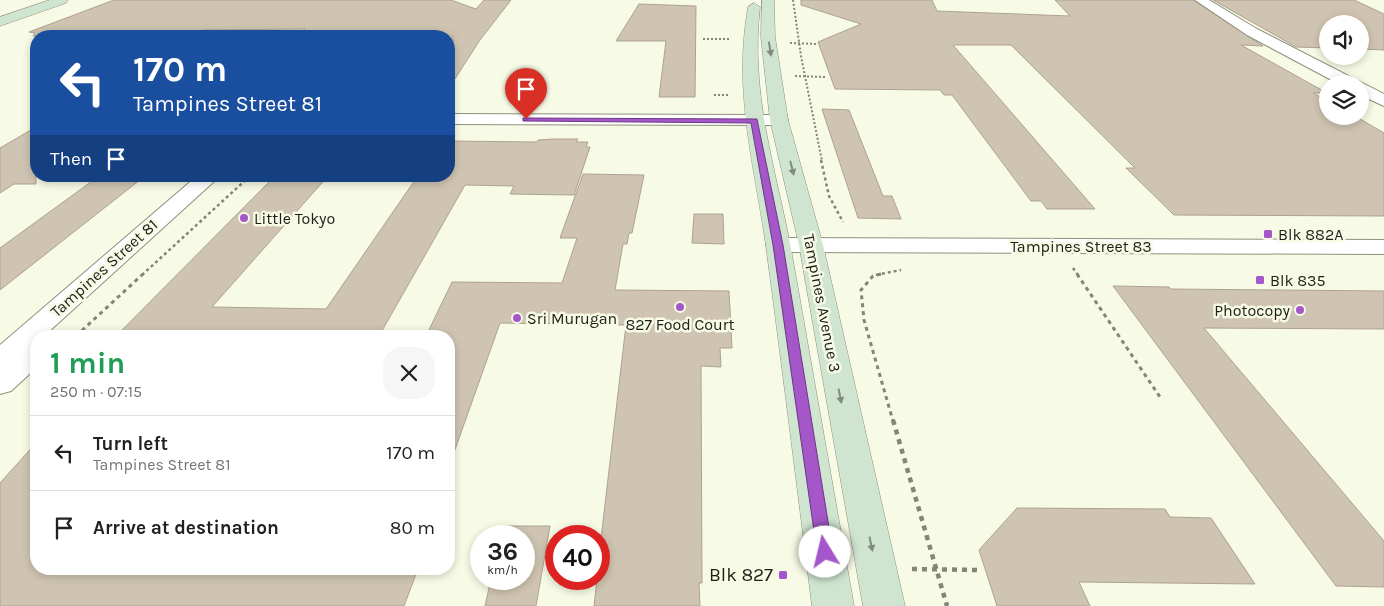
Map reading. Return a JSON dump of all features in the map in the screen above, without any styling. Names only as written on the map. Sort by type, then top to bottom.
[{"type":"street","points":[[0,11],[32,0]]},
{"type":"street","points":[[0,22],[62,0]]},
{"type":"street","name":"Tampines Avenue 3","points":[[756,0],[749,51],[754,117],[794,245],[884,606]]},
{"type":"street","name":"Tampines Avenue 3","points":[[768,0],[768,37],[794,245],[833,606]]},
{"type":"street","points":[[1201,0],[1252,32],[1335,75]]},
{"type":"street","points":[[1369,93],[1384,101]]},
{"type":"street","points":[[455,113],[754,117]]},
{"type":"street","points":[[455,119],[779,117]]},
{"type":"street","name":"Tampines Street 81","points":[[34,330],[203,182]]},
{"type":"street","name":"Tampines Street 81","points":[[59,330],[221,182]]},
{"type":"street","name":"Tampines Street 83","points":[[794,245],[1384,247]]},
{"type":"street","name":"Tampines Street 81","points":[[0,360],[30,334]]},
{"type":"street","points":[[0,384],[30,356]]},
{"type":"path","points":[[793,0],[797,44],[833,206],[847,226]]},
{"type":"path","points":[[703,39],[729,40]]},
{"type":"path","points":[[797,44],[817,44]]},
{"type":"path","points":[[804,76],[826,77]]},
{"type":"path","points":[[714,95],[721,95]]},
{"type":"path","points":[[83,330],[243,182]]},
{"type":"path","points":[[1079,264],[1070,264],[1162,400]]},
{"type":"path","points":[[904,269],[872,276],[861,290],[864,320],[947,606]]},
{"type":"path","points":[[936,571],[978,570]]},
{"type":"building","points":[[114,0],[451,0],[476,9],[484,0],[511,0],[480,40],[455,79],[455,30],[34,30]]},
{"type":"building","points":[[801,0],[932,0],[937,11],[1070,16],[1055,0],[1193,0],[1263,46],[1241,45],[1319,89],[1319,93],[1313,93],[1319,96],[1319,125],[1369,124],[1384,133],[1384,216],[1174,215],[1126,168],[1135,168],[1011,45],[953,45],[1095,209],[1047,209],[1041,201],[1031,201],[952,95],[944,95],[940,90],[835,89],[818,42],[861,24],[801,5]]},
{"type":"building","points":[[1213,0],[1354,0],[1384,14],[1384,50],[1369,49],[1369,15],[1319,15],[1319,48],[1296,47]]},
{"type":"building","points":[[639,4],[696,6],[695,97],[659,97],[666,41],[616,41]]},
{"type":"building","points":[[822,109],[849,110],[883,196],[892,196],[901,219],[858,218]]},
{"type":"building","points":[[30,130],[30,182],[36,182],[36,184],[14,184],[0,193],[0,148]]},
{"type":"building","points":[[578,139],[576,142],[588,142],[586,147],[590,147],[574,195],[510,194],[514,186],[465,185],[382,330],[122,330],[269,182],[323,182],[212,307],[326,309],[414,182],[455,182],[455,141],[537,142],[538,140]]},
{"type":"building","points":[[583,174],[644,175],[632,233],[629,233],[627,244],[623,244],[615,290],[729,291],[732,348],[720,348],[721,367],[701,366],[702,583],[699,583],[700,606],[594,606],[596,590],[610,590],[610,525],[603,525],[626,325],[500,323],[455,450],[455,330],[429,330],[452,282],[562,283],[577,238],[560,238]]},
{"type":"building","points":[[91,182],[137,182],[0,290],[0,248]]},
{"type":"building","points":[[694,214],[723,214],[724,244],[692,243]]},
{"type":"building","points":[[1113,286],[1169,287],[1171,289],[1384,291],[1384,329],[1204,328],[1384,541],[1384,587],[1336,586]]},
{"type":"building","points":[[30,450],[30,575],[416,575],[404,606],[0,606],[0,483]]},
{"type":"building","points":[[1017,508],[1165,509],[1170,517],[1211,518],[1255,584],[1079,582],[1090,606],[997,606],[979,550]]},
{"type":"building","points":[[535,526],[545,526],[545,555],[536,606],[485,606],[489,590],[535,590]]},
{"type":"place","name":"Little Tokyo","points":[[244,218]]},
{"type":"place","name":"Blk 882A","points":[[1268,234]]},
{"type":"place","name":"Blk 835","points":[[1260,280]]},
{"type":"place","name":"827 Food Court","points":[[680,307]]},
{"type":"place","name":"Photocopy","points":[[1300,310]]},
{"type":"place","name":"Sri Murugan","points":[[517,318]]},
{"type":"place","name":"Blk 827","points":[[783,575]]},
{"type":"route","points":[[526,119],[754,120],[778,245],[825,552]]}]
